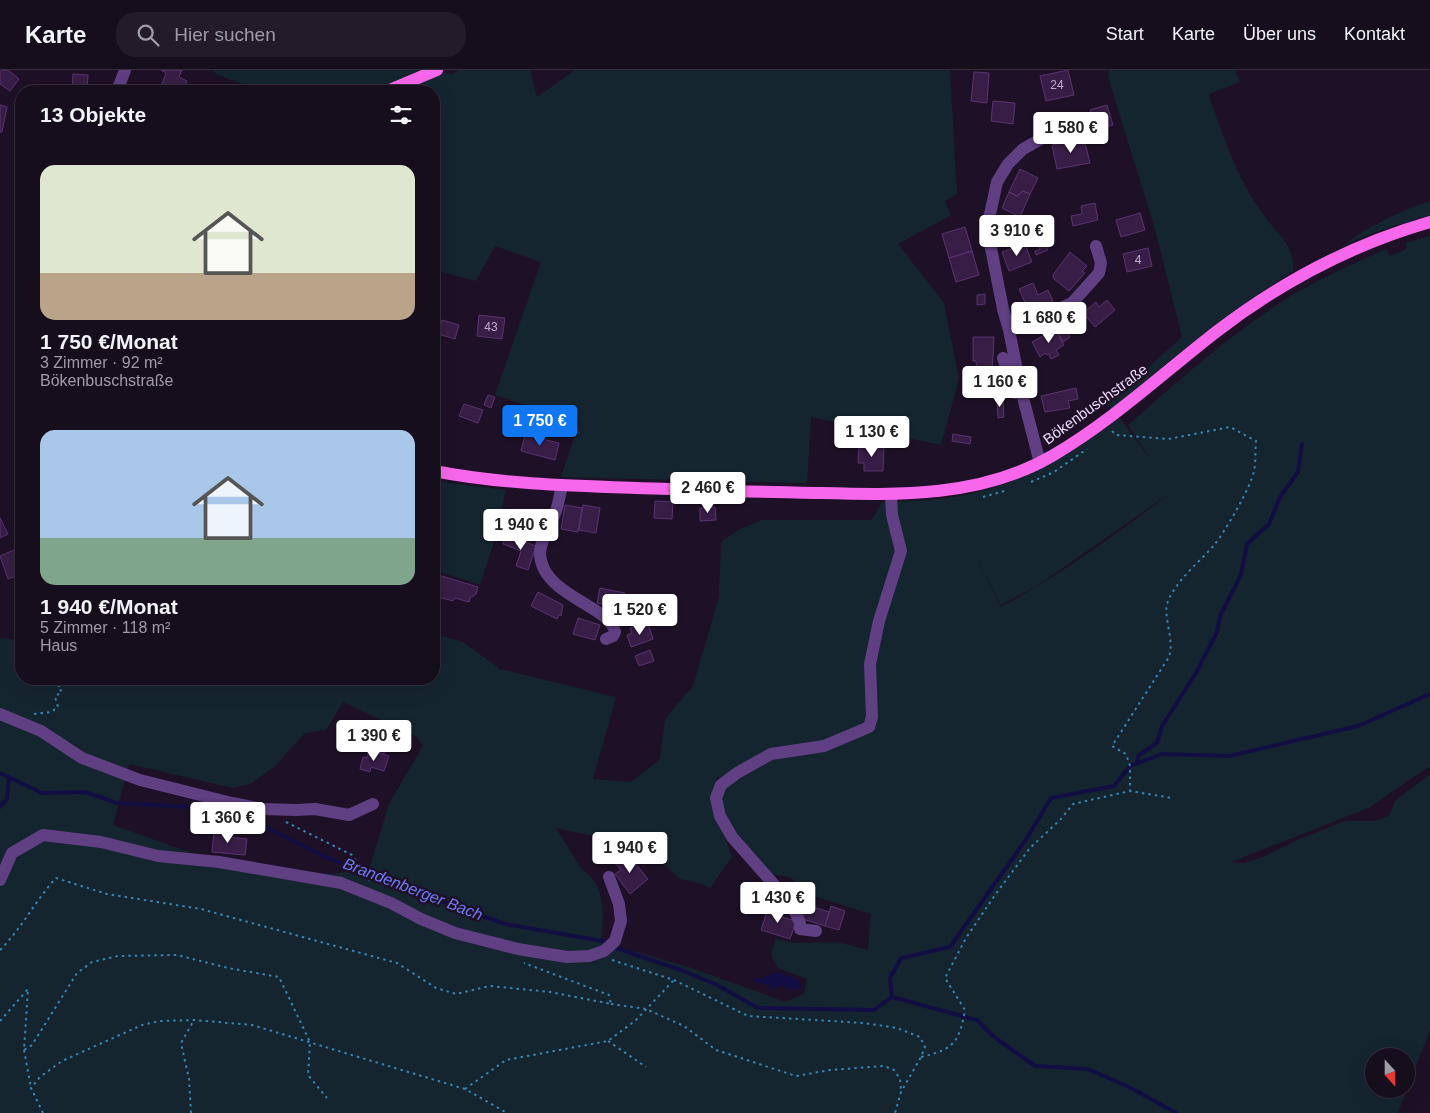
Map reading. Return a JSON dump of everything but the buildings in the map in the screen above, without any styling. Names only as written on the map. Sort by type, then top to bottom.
[{"type":"main road","points":[[401,85],[437,70]]},
{"type":"main road","name":"Bökenbuschstraße","points":[[440,472],[484,479],[562,484],[892,495],[923,494],[990,482],[1036,464],[1104,422],[1216,332],[1292,280],[1354,248],[1430,222]]},
{"type":"street","points":[[119,85],[125,70]]},
{"type":"street","points":[[1036,464],[987,228],[996,182],[1008,164],[1024,149],[1048,135],[1068,119]]},
{"type":"street","points":[[1009,330],[1023,326],[1072,303],[1099,273],[1100,263],[1096,246]]},
{"type":"street","points":[[1003,358],[1036,464]]},
{"type":"street","points":[[562,484],[556,511],[543,540],[540,553],[543,566],[553,580],[568,594],[611,621],[615,632],[613,636],[606,639]]},
{"type":"street","points":[[816,931],[800,929],[800,923],[792,905],[732,837],[720,816],[716,798],[722,785],[737,773],[771,754],[824,746],[869,727],[872,717],[870,664],[879,621],[901,551],[892,515],[892,495]]},
{"type":"street","points":[[0,714],[41,731],[82,758],[106,768],[140,780],[232,803],[263,809],[296,810],[315,808],[349,815],[373,804]]},
{"type":"street","points":[[0,880],[12,853],[43,835],[101,842],[158,856],[219,862],[341,883],[380,898],[421,919],[455,933],[518,949],[567,957],[589,956],[604,950],[615,941],[621,921],[619,904],[609,877]]},
{"type":"path","points":[[1104,422],[1116,435],[1168,439],[1230,427],[1256,441],[1254,473],[1236,511],[1215,544],[1178,584],[1167,603],[1168,627],[1172,647],[1169,657],[1112,746],[1126,754],[1130,766],[1130,791]]},
{"type":"path","points":[[15,720],[26,715],[51,712],[58,707],[55,697],[62,691],[58,689],[59,685]]},
{"type":"path","points":[[921,1057],[948,1048],[960,1036],[965,1010],[945,978],[966,938],[994,895],[1030,848],[1073,804],[1130,791],[1172,798]]},
{"type":"path","points":[[286,822],[352,855],[380,898]]},
{"type":"path","points":[[0,950],[11,939],[32,911],[42,893],[56,878],[107,894],[202,909],[397,963],[436,988],[456,994],[490,986],[550,992],[646,1009],[684,1026],[716,1050],[796,1076],[830,1070],[884,1066],[894,1070],[900,1079],[901,1092]]},
{"type":"path","points":[[595,954],[674,980],[748,1016],[864,1023],[897,1028],[920,1037],[925,1047],[901,1092],[895,1113]]},
{"type":"path","points":[[24,1050],[32,1045],[78,973],[92,962],[118,956],[177,955],[228,968],[280,977],[310,1042],[308,1075],[327,1098]]},
{"type":"path","points":[[518,961],[609,995],[611,1004]]},
{"type":"path","points":[[465,1089],[506,1060],[608,1041],[636,1020],[674,980]]},
{"type":"path","points":[[0,1021],[28,989],[24,1050],[31,1088],[42,1113]]},
{"type":"path","points":[[191,1113],[189,1078],[181,1043],[194,1020]]},
{"type":"path","points":[[31,1088],[40,1077],[62,1061],[142,1025],[160,1021],[194,1020],[252,1025],[310,1042],[465,1089],[507,1113]]},
{"type":"path","points":[[608,1041],[646,1067]]},
{"type":"shaded area","points":[[213,70],[409,70],[453,74],[459,70],[530,70],[537,97],[575,70],[950,70],[957,194],[945,201],[951,215],[898,244],[944,303],[959,379],[941,445],[811,417],[807,483],[561,477],[579,423],[495,395],[541,262],[495,246],[476,281],[440,272],[440,85],[245,85],[216,74]]},
{"type":"shaded area","points":[[1109,70],[1235,70],[1240,82],[1209,94],[1211,102],[1228,149],[1242,179],[1259,208],[1287,244],[1293,263],[1293,271],[1201,337],[1112,409],[1108,404],[1182,337],[1155,229],[1108,77]]},
{"type":"shaded area","points":[[1430,201],[1430,215],[1375,232],[1342,246],[1384,220]]},
{"type":"shaded area","points":[[1430,236],[1430,766],[1368,808],[1231,862],[1245,863],[1263,857],[1295,841],[1345,821],[1376,821],[1389,816],[1395,801],[1430,774],[1430,1030],[1415,1069],[1415,1048],[1365,1048],[1365,1098],[1404,1098],[1398,1113],[0,1113],[0,638],[15,639],[15,685],[440,685],[440,636],[463,642],[500,669],[616,697],[593,779],[631,782],[660,759],[665,719],[693,686],[719,597],[721,542],[740,529],[762,520],[872,520],[882,502],[948,498],[996,487],[1018,479],[1059,458],[1120,418],[1153,463],[1128,425],[1240,331],[1293,295],[1332,274],[1386,249],[1390,256],[1407,249],[1405,243]],"holes":[[[1173,491],[1132,522],[1046,581],[1001,607],[970,545],[1001,605],[1037,586]],[[343,702],[417,737],[423,746],[389,804],[369,869],[330,874],[249,865],[203,857],[113,825],[129,764],[233,788],[252,783],[274,767],[305,733],[326,730]],[[717,776],[725,786],[720,798],[733,832],[770,874],[790,877],[810,895],[871,914],[868,950],[837,942],[795,943],[776,939],[771,954],[778,968],[807,979],[804,994],[785,1002],[692,968],[601,942],[602,902],[600,893],[590,876],[582,870],[556,828],[588,835],[628,838],[653,855],[680,879],[699,883],[710,888],[732,857],[711,798]]]},
{"type":"shaded area","points":[[440,482],[506,490],[496,536],[480,585],[440,572]]},
{"type":"shaded area","points":[[778,972],[798,980],[801,985],[799,989],[788,989],[782,985],[772,990],[768,985],[761,984],[763,977]]},
{"type":"waterway","points":[[1137,763],[1138,756],[1157,743],[1162,726],[1196,673],[1217,632],[1220,616],[1241,575],[1247,544],[1269,524],[1280,497],[1298,472],[1302,444]]},
{"type":"waterway","points":[[892,997],[890,978],[901,958],[950,947],[1027,838],[1051,798],[1114,786],[1130,766],[1162,754],[1229,756],[1358,726],[1430,694]]},
{"type":"waterway","name":"Brandenberger Bach","points":[[0,773],[42,793],[85,792],[117,803],[208,808]]},
{"type":"waterway","points":[[0,807],[7,799],[9,777]]},
{"type":"waterway","name":"Brandenberger Bach","points":[[227,809],[242,814],[326,857],[505,924],[608,942]]},
{"type":"waterway","name":"Brandenberger Bach","points":[[613,947],[681,970],[717,985],[758,1008],[874,1010],[892,997],[977,1020],[994,1037],[1035,1066],[1088,1069],[1133,1089],[1176,1113]]},
{"type":"waterway","points":[[755,980],[761,981]]}]
